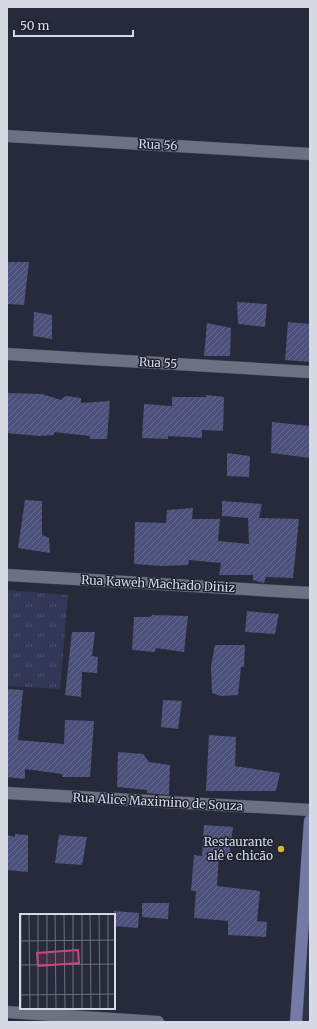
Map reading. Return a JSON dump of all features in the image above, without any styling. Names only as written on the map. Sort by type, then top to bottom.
[{"type":"main road","points":[[296,1022],[310,820]]},
{"type":"street","name":"Rua 56","points":[[7,136],[310,154]]},
{"type":"street","name":"Rua 55","points":[[7,354],[310,372]]},
{"type":"street","name":"Rua Kaweh Machado Diniz","points":[[7,575],[310,593]]},
{"type":"street","name":"Rua Alice Maximino de Souza","points":[[7,792],[310,810]]},
{"type":"street","points":[[7,1012],[158,1022]]},
{"type":"shaded area","points":[[310,933],[310,1022],[298,1022]]},
{"type":"green space","points":[[7,590],[68,595],[60,689],[7,686]]},
{"type":"building","points":[[7,262],[29,262],[24,305],[7,304]]},
{"type":"building","points":[[237,302],[267,304],[265,327],[238,324]]},
{"type":"building","points":[[34,312],[52,315],[52,339],[33,336]]},
{"type":"building","points":[[288,322],[310,324],[310,362],[285,360]]},
{"type":"building","points":[[207,323],[231,328],[230,356],[204,356]]},
{"type":"building","points":[[7,393],[42,394],[61,400],[66,396],[81,398],[81,403],[110,401],[107,439],[90,439],[90,436],[54,432],[54,435],[39,436],[7,433]]},
{"type":"building","points":[[206,395],[224,397],[223,431],[202,430],[202,438],[168,436],[168,439],[142,438],[144,404],[172,406],[172,397],[206,397]]},
{"type":"building","points":[[272,422],[310,426],[310,458],[271,453]]},
{"type":"building","points":[[227,453],[250,456],[249,477],[227,476]]},
{"type":"building","points":[[25,500],[42,501],[42,535],[49,538],[50,553],[18,548]]},
{"type":"building","points":[[222,501],[262,504],[259,518],[299,519],[293,578],[266,577],[264,583],[253,580],[253,575],[219,575],[221,563],[189,560],[188,565],[162,566],[134,564],[135,522],[166,523],[167,510],[193,508],[192,519],[220,519],[218,541],[249,544],[248,518],[222,516]]},
{"type":"building","points":[[247,611],[279,614],[275,634],[245,632]]},
{"type":"building","points":[[152,615],[188,616],[184,652],[156,648],[155,652],[132,650],[134,617],[151,617]]},
{"type":"building","points":[[72,632],[95,632],[92,656],[98,657],[97,673],[82,672],[81,697],[65,695]]},
{"type":"building","points":[[215,645],[245,645],[244,667],[241,667],[238,695],[221,696],[212,693],[211,666]]},
{"type":"building","points":[[8,689],[23,690],[18,740],[64,744],[65,720],[94,721],[90,777],[62,777],[62,774],[25,769],[25,779],[7,777]]},
{"type":"building","points":[[163,700],[182,701],[178,729],[161,727]]},
{"type":"building","points":[[209,735],[236,737],[235,766],[280,773],[276,791],[206,791]]},
{"type":"building","points":[[118,752],[143,754],[149,762],[170,765],[169,795],[147,793],[147,790],[117,787]]},
{"type":"building","points":[[204,825],[233,827],[229,856],[219,854],[217,886],[260,891],[257,921],[267,922],[266,937],[228,935],[228,921],[194,918],[196,891],[191,891],[194,855],[202,856]]},
{"type":"building","points":[[15,834],[28,835],[28,872],[7,870],[7,835],[15,837]]},
{"type":"building","points":[[59,835],[87,837],[82,865],[55,863]]},
{"type":"building","points":[[142,903],[169,903],[168,919],[142,917]]},
{"type":"building","points":[[114,911],[139,913],[138,928],[115,926]]},
{"type":"place","name":"Restaurante alê e chicão","points":[[281,849]]}]
